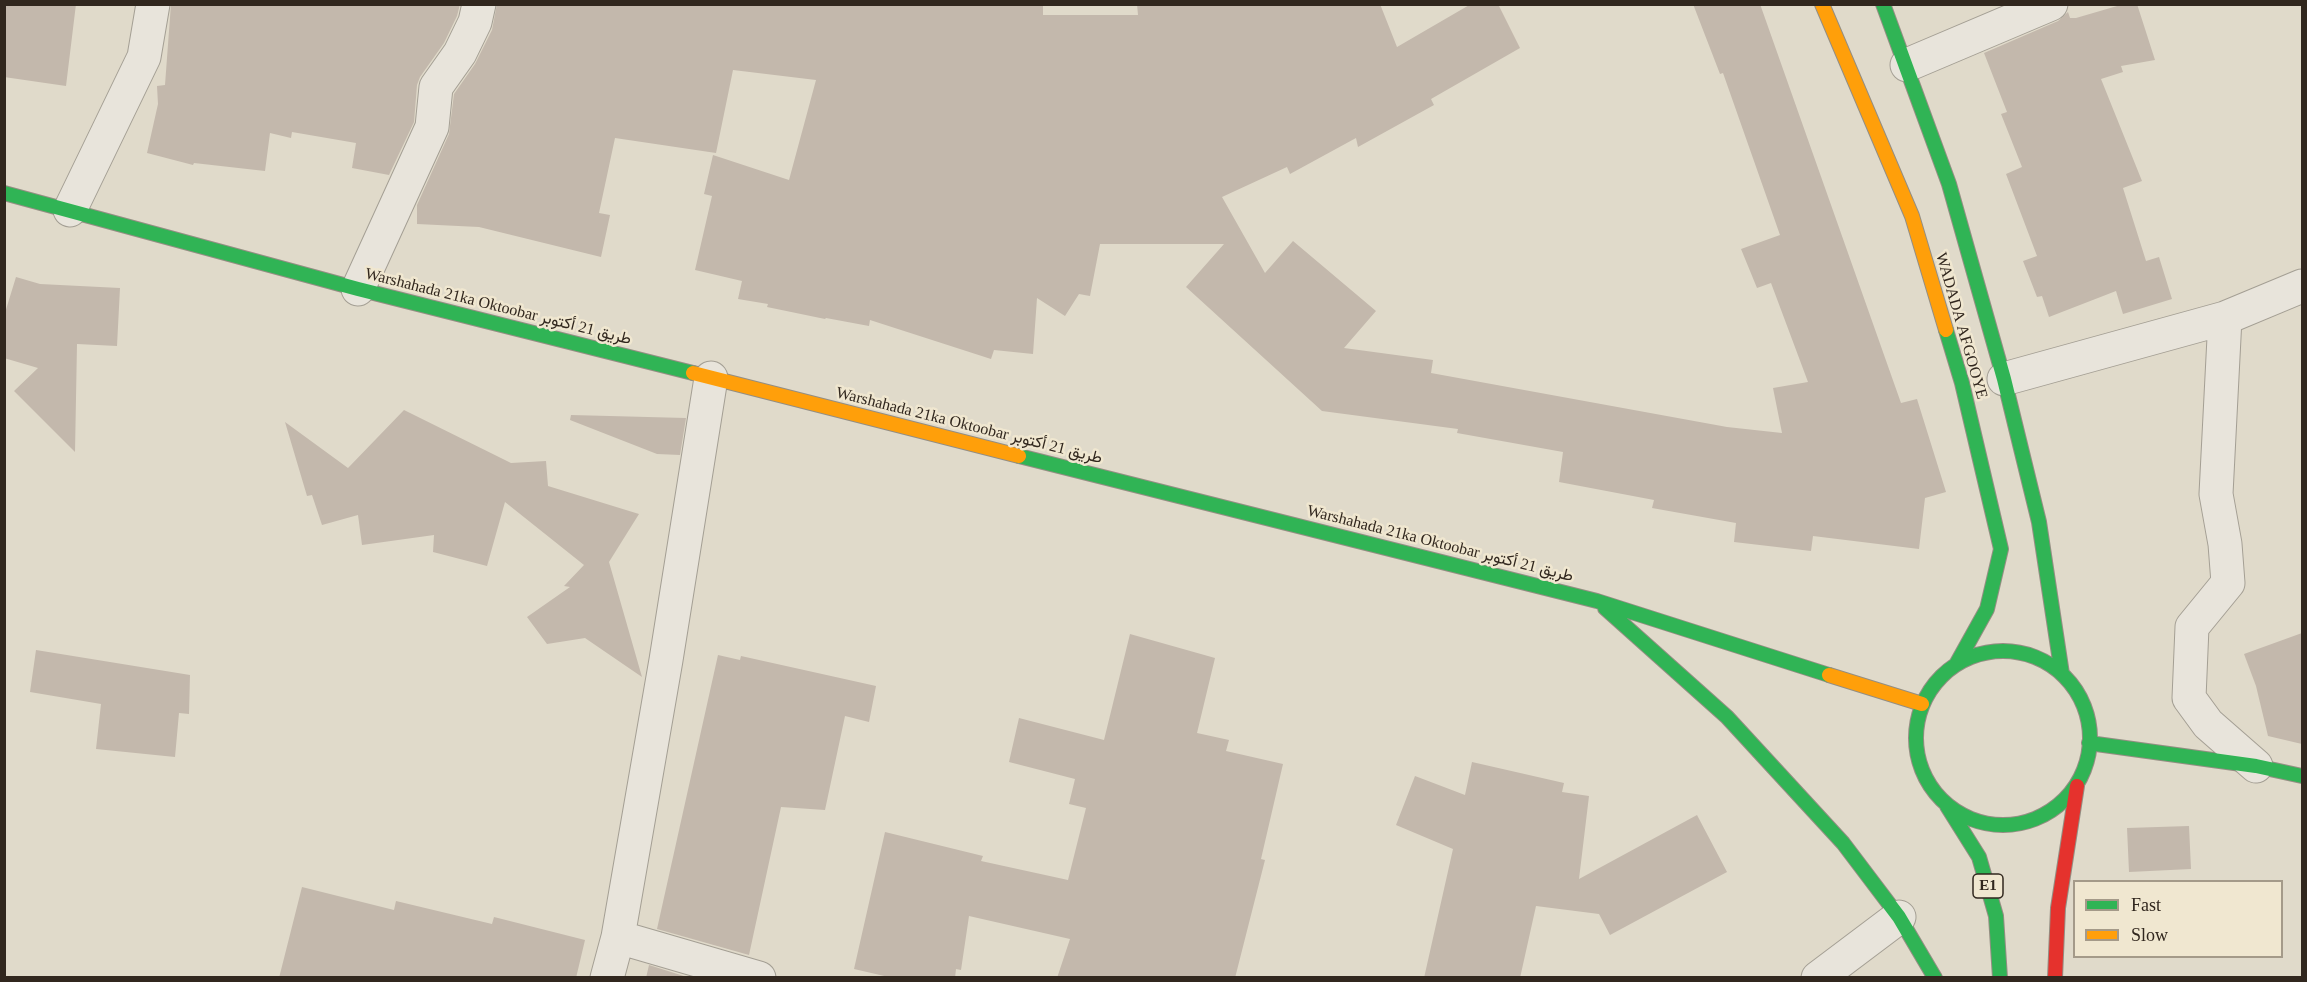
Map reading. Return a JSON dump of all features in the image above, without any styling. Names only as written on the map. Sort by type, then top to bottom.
[{"type":"main road","name":"WADADA AFGOOYE","points":[[1822,4],[1912,216],[1962,383],[2001,549],[1987,609],[1957,663]]},
{"type":"main road","name":"WADADA AFGOOYE","points":[[1883,4],[1949,184],[2004,379],[2039,522],[2062,674]]},
{"type":"main road","name":"Warshahada 21ka Oktoobar طريق 21 أكتوبر","points":[[4,193],[358,289],[1597,601],[1922,704]]},
{"type":"main road","points":[[1597,601],[1727,717],[1843,843],[1899,917],[1935,978]]},
{"type":"main road","points":[[2055,978],[2058,908],[2077,786],[2089,758],[2090,728],[2081,698],[2062,674],[2037,657],[2010,651],[1983,652],[1957,663],[1936,681],[1922,704],[1915,731],[1918,758],[1928,784],[1946,805],[1969,819],[1999,826],[2029,822],[2056,808],[2077,786]]},
{"type":"main road","points":[[2089,743],[2256,766],[2302,776]]},
{"type":"main road","name":"E1","points":[[1946,805],[1979,857],[1996,916],[2000,978]]},
{"type":"street","points":[[70,210],[144,57],[153,4]]},
{"type":"street","points":[[358,289],[432,127],[436,87],[460,52],[474,22],[479,4]]},
{"type":"street","points":[[1907,65],[2051,4]]},
{"type":"street","points":[[2004,379],[2224,318],[2302,286]]},
{"type":"street","points":[[2224,318],[2216,494],[2225,544],[2228,583],[2192,627],[2189,698],[2208,724],[2256,766]]},
{"type":"street","points":[[607,978],[618,937],[666,660],[711,378]]},
{"type":"street","points":[[1818,978],[1899,917]]},
{"type":"street","points":[[618,937],[759,978]]},
{"type":"building","points":[[4,4],[76,4],[66,86],[4,77]]},
{"type":"building","points":[[171,4],[460,4],[444,43],[420,77],[417,85],[414,122],[389,175],[352,168],[356,143],[292,132],[291,138],[270,133],[265,171],[194,163],[193,165],[147,153],[158,104],[157,86],[165,85]]},
{"type":"building","points":[[497,4],[1043,4],[1043,15],[1138,15],[1137,4],[1380,4],[1397,47],[1471,4],[1498,4],[1520,48],[1431,99],[1434,105],[1358,147],[1356,138],[1290,174],[1287,167],[1222,197],[1265,273],[1293,241],[1376,311],[1344,348],[1433,360],[1431,373],[1727,427],[1782,433],[1773,388],[1808,382],[1771,283],[1757,288],[1741,249],[1780,235],[1723,73],[1720,74],[1693,4],[1760,4],[1901,403],[1917,399],[1946,492],[1925,498],[1919,549],[1813,536],[1811,551],[1734,542],[1736,523],[1652,508],[1654,500],[1559,482],[1563,452],[1457,433],[1458,429],[1322,411],[1186,287],[1224,244],[1100,244],[1090,296],[1079,294],[1065,316],[1037,298],[1033,354],[994,350],[991,359],[870,320],[869,326],[825,319],[767,307],[768,304],[738,299],[742,281],[695,270],[712,196],[704,194],[713,155],[789,180],[816,80],[733,70],[716,153],[615,138],[599,213],[610,215],[601,257],[479,227],[417,224],[417,205],[449,134],[454,94],[475,64],[492,30]]},
{"type":"building","points":[[2124,4],[2137,4],[2155,60],[2121,66],[2123,72],[2101,79],[2142,181],[2123,188],[2146,261],[2159,257],[2172,299],[2123,314],[2116,291],[2049,317],[2042,296],[2037,297],[2023,261],[2037,256],[2006,174],[2022,167],[2001,114],[2007,112],[1984,53],[2058,21],[2068,12],[2070,18],[2076,18]]},
{"type":"building","points":[[16,277],[40,284],[120,288],[117,346],[77,344],[75,452],[14,391],[38,368],[4,358],[4,316]]},
{"type":"building","points":[[404,410],[511,463],[546,461],[548,486],[639,514],[609,562],[642,677],[585,638],[547,644],[527,617],[570,587],[564,586],[584,565],[505,502],[487,566],[433,552],[434,535],[362,545],[358,515],[322,525],[312,495],[307,496],[285,422],[348,468]]},
{"type":"building","points":[[571,415],[686,418],[680,455],[657,454],[570,420]]},
{"type":"building","points":[[2302,633],[2302,744],[2268,736],[2256,686],[2244,654]]},
{"type":"building","points":[[1130,634],[1215,658],[1197,733],[1229,740],[1226,751],[1283,764],[1261,859],[1265,860],[1235,978],[1057,978],[1070,939],[969,916],[961,970],[956,969],[955,978],[893,978],[854,969],[885,832],[983,856],[981,861],[1068,880],[1086,808],[1069,804],[1075,779],[1009,762],[1019,718],[1104,740]]},
{"type":"building","points":[[36,650],[190,675],[189,714],[179,713],[175,757],[96,749],[101,704],[30,692]]},
{"type":"building","points":[[718,655],[740,660],[741,656],[876,686],[869,722],[845,716],[825,810],[781,807],[749,955],[657,929]]},
{"type":"building","points":[[1472,762],[1564,783],[1562,792],[1589,796],[1579,879],[1697,815],[1727,872],[1610,935],[1599,914],[1536,906],[1520,978],[1424,978],[1453,849],[1396,825],[1415,776],[1465,795]]},
{"type":"building","points":[[2189,826],[2191,869],[2129,872],[2127,828]]},
{"type":"building","points":[[302,887],[394,910],[396,901],[492,924],[494,917],[585,940],[576,978],[279,978]]},
{"type":"building","points":[[649,965],[690,978],[646,978]]},
{"type":"traffic: fast","points":[[1883,4],[1949,184],[2004,379],[2039,522],[2062,674]]},
{"type":"traffic: fast","points":[[4,193],[358,289],[693,373]]},
{"type":"traffic: fast","points":[[1946,330],[1962,383],[2001,549],[1987,609],[1957,663]]},
{"type":"traffic: fast","points":[[1019,456],[1597,601],[1829,675]]},
{"type":"traffic: fast","points":[[1605,608],[1727,717],[1843,843],[1899,917],[1935,978]]},
{"type":"traffic: fast","points":[[2003,651],[2036,658],[2065,676],[2083,705],[2090,738],[2083,771],[2065,800],[2036,818],[2003,825],[1970,818],[1941,800],[1923,771],[1916,738],[1923,705],[1941,676],[1970,658],[2003,651]]},
{"type":"traffic: fast","points":[[2089,743],[2256,766],[2302,776]]},
{"type":"traffic: fast","points":[[1947,806],[1979,857],[1996,916],[2000,978]]},
{"type":"traffic: slow","points":[[1822,4],[1912,216],[1946,330]]},
{"type":"traffic: slow","points":[[693,373],[1019,456]]},
{"type":"traffic: slow","points":[[1829,675],[1922,704]]},
{"type":"traffic: jam","points":[[2055,978],[2058,908],[2077,786]]}]
